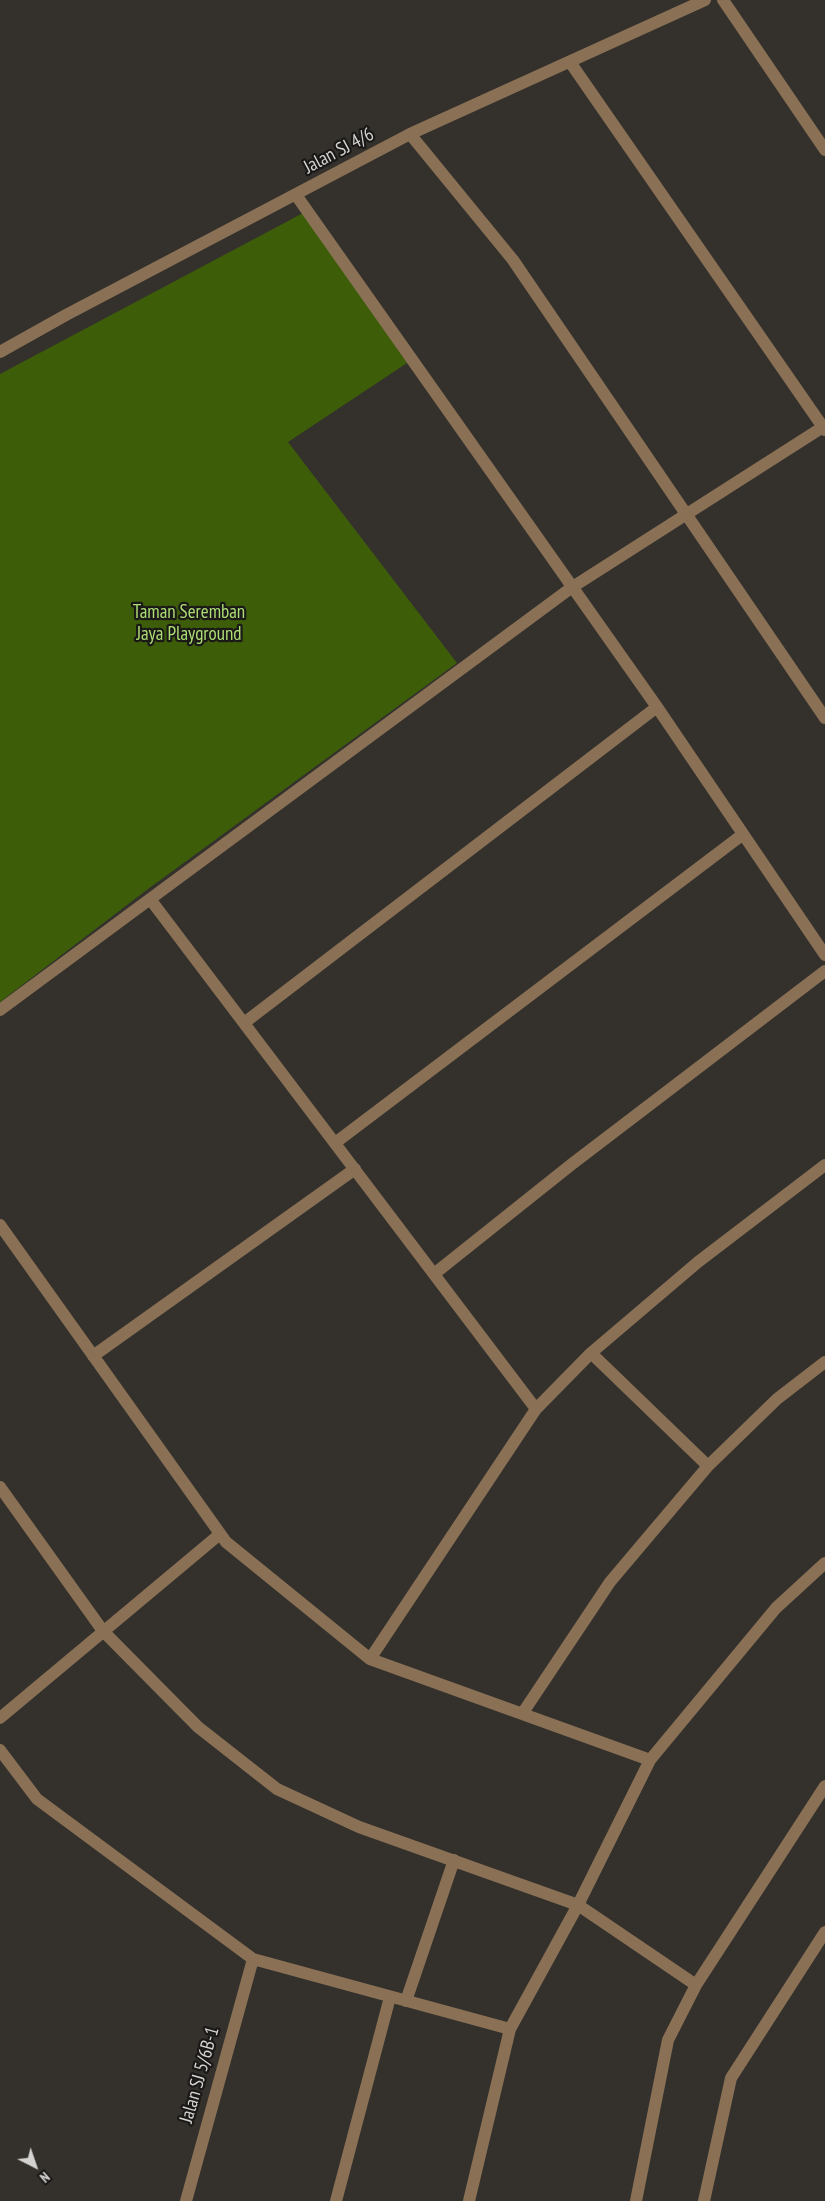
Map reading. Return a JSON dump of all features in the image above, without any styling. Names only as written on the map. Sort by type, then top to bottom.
[{"type":"street","name":"Jalan SJ 4/6","points":[[0,352],[66,315],[410,134],[705,0]]},
{"type":"street","points":[[723,0],[825,149]]},
{"type":"street","points":[[0,1010],[571,588],[824,428],[570,62]]},
{"type":"street","points":[[410,134],[513,260],[825,718]]},
{"type":"street","points":[[296,195],[656,707],[825,955]]},
{"type":"street","points":[[244,1023],[656,707]]},
{"type":"street","points":[[335,1142],[742,835]]},
{"type":"street","points":[[150,898],[536,1409]]},
{"type":"street","points":[[434,1274],[572,1164],[825,971]]},
{"type":"street","points":[[370,1659],[536,1409],[591,1353],[698,1262],[825,1165]]},
{"type":"street","points":[[93,1356],[355,1169]]},
{"type":"street","points":[[0,1225],[226,1542],[370,1659],[650,1760]]},
{"type":"street","points":[[591,1353],[708,1466]]},
{"type":"street","points":[[522,1714],[610,1582],[708,1466],[777,1399],[825,1362]]},
{"type":"street","points":[[0,1487],[103,1632],[198,1727],[277,1789],[359,1826],[578,1904],[696,1984]]},
{"type":"street","points":[[0,1718],[220,1534]]},
{"type":"street","points":[[469,2201],[510,2029],[578,1904],[650,1760],[776,1608],[825,1563]]},
{"type":"street","points":[[0,1750],[37,1799],[253,1959],[510,2029]]},
{"type":"street","points":[[636,2201],[668,2040],[696,1984],[825,1786]]},
{"type":"street","points":[[406,2001],[454,1860]]},
{"type":"street","points":[[704,2201],[731,2078],[825,1932]]},
{"type":"street","name":"Jalan SJ 5/6B-1","points":[[186,2201],[253,1959]]},
{"type":"street","points":[[336,2201],[390,1996]]},
{"type":"green space","name":"Taman Seremban Jaya Playground","points":[[305,212],[407,363],[288,442],[457,663],[144,892],[0,1002],[0,374]]}]
